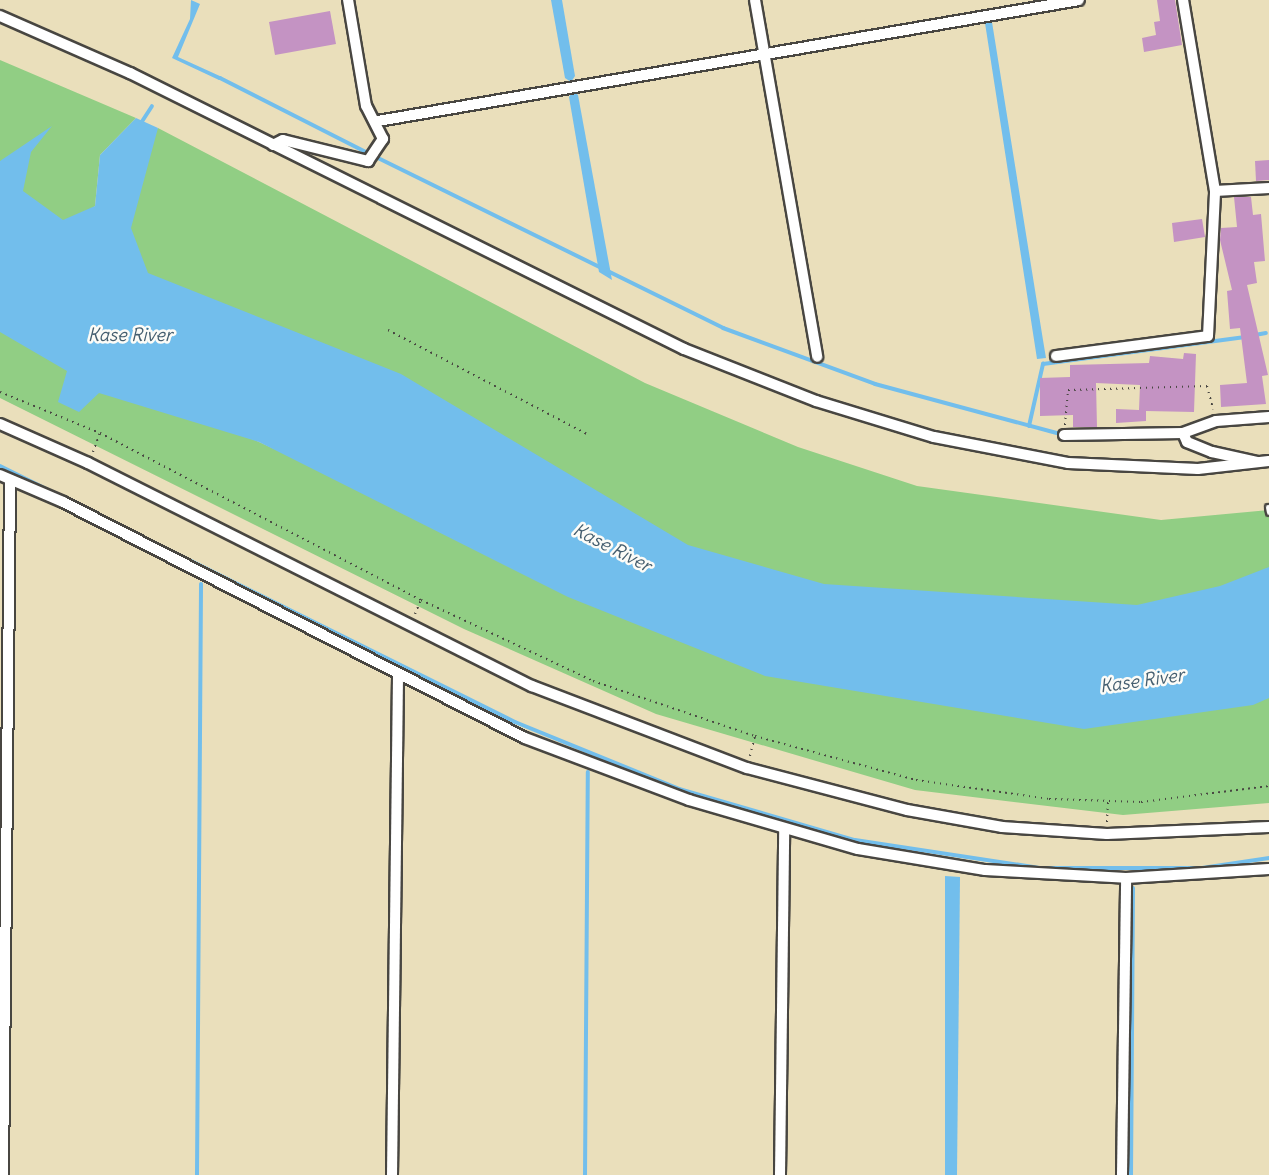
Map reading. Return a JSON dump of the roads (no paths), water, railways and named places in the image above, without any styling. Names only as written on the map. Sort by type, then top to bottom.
[{"type":"street","points":[[273,146],[283,140],[368,161],[383,139],[378,120],[366,106],[348,0]]},
{"type":"street","points":[[755,0],[818,357]]},
{"type":"street","points":[[378,120],[1079,0]]},
{"type":"street","points":[[1056,356],[1208,336],[1215,190],[1183,0]]},
{"type":"street","points":[[0,16],[130,72],[273,146],[684,350],[816,401],[934,437],[1068,463],[1198,469],[1263,462]]},
{"type":"street","points":[[1215,190],[1269,188]]},
{"type":"street","points":[[1064,435],[1183,433],[1216,421],[1269,417]]},
{"type":"street","points":[[0,424],[88,463],[532,686],[747,768],[907,810],[1002,826],[1107,834],[1269,827]]},
{"type":"street","points":[[1183,433],[1187,442],[1212,452],[1263,462]]},
{"type":"street","points":[[3,1175],[5,478],[63,502],[525,738],[689,800],[784,829],[936,863],[1126,878],[1269,870]]},
{"type":"street","points":[[392,1175],[398,675]]},
{"type":"street","points":[[780,1175],[784,829]]},
{"type":"street","points":[[1122,1175],[1126,878]]},
{"type":"water","points":[[191,0],[200,4],[178,57],[222,77],[219,80],[172,58],[190,19]]},
{"type":"water","points":[[551,0],[562,0],[575,76],[571,82],[565,78]]},
{"type":"water","points":[[992,22],[1046,358],[1037,359],[985,23]]},
{"type":"water","points":[[573,91],[578,95],[612,280],[599,272],[569,97]]},
{"type":"water","name":"Kase River","points":[[136,118],[158,128],[131,228],[148,273],[401,374],[688,545],[824,584],[1137,605],[1220,586],[1269,567],[1269,698],[1253,705],[1084,729],[765,676],[568,597],[259,442],[99,393],[79,412],[58,402],[67,371],[0,332],[0,161],[52,126],[31,152],[23,191],[63,220],[95,206],[100,155]]},
{"type":"water","points":[[945,876],[960,877],[957,1175],[945,1175]]},
{"type":"waterway","points":[[220,78],[366,152]]},
{"type":"waterway","points":[[141,123],[152,106]]},
{"type":"waterway","points":[[378,158],[723,328],[875,384],[1060,434]]},
{"type":"waterway","points":[[1255,335],[1266,333]]},
{"type":"waterway","points":[[1029,426],[1043,364],[1245,337]]},
{"type":"waterway","points":[[0,466],[515,722],[679,789],[855,840],[1041,868],[1202,868],[1269,858]]},
{"type":"waterway","points":[[197,1175],[201,584]]},
{"type":"waterway","points":[[585,1175],[588,772]]},
{"type":"waterway","points":[[1131,1175],[1133,888]]}]
